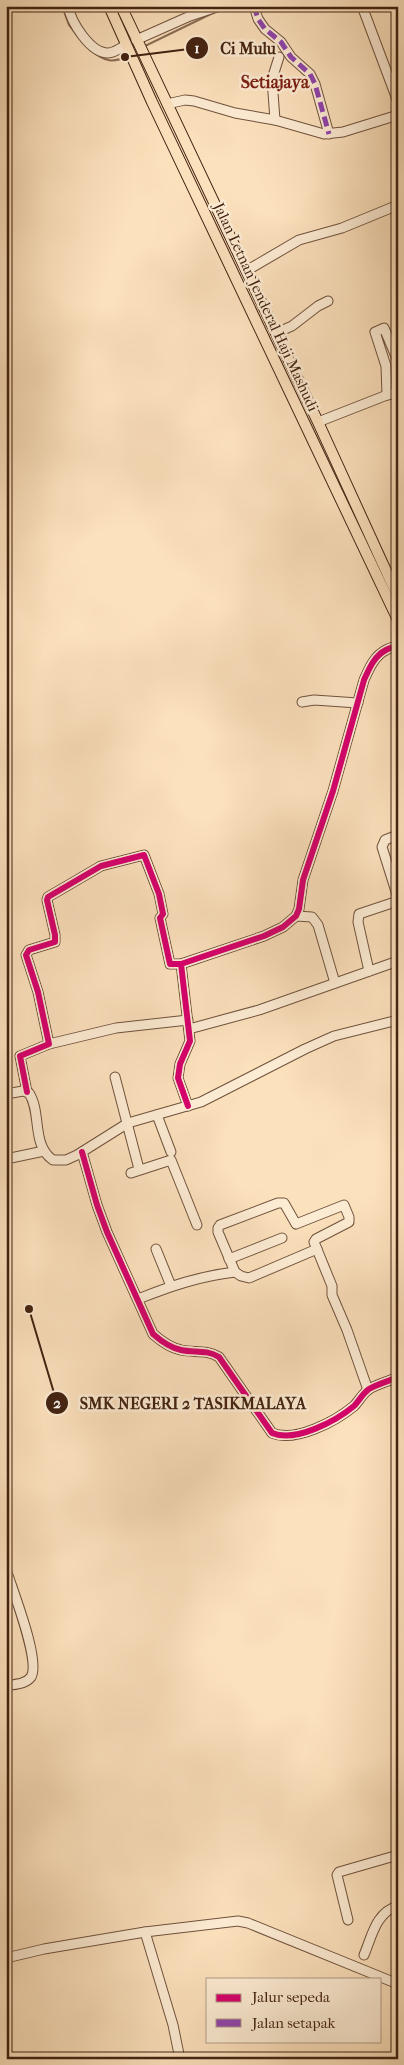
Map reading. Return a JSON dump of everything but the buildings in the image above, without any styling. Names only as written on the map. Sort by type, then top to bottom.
[{"type":"main road","name":"Jalan Letnan Jenderal Haji Mashudi","points":[[109,6],[133,61],[398,620]]},
{"type":"main road","name":"Jalan Letnan Jenderal Haji Mashudi","points":[[121,6],[318,422],[398,597]]},
{"type":"street","points":[[68,6],[70,14],[82,36],[102,52],[113,52],[126,46]]},
{"type":"street","points":[[137,41],[207,8],[220,6]]},
{"type":"street","points":[[362,6],[398,102]]},
{"type":"street","points":[[254,7],[258,19],[265,29],[281,42],[291,57],[310,74],[315,84],[329,134]]},
{"type":"street","points":[[275,120],[272,78],[278,57]]},
{"type":"street","points":[[167,104],[189,100],[235,113],[275,120],[329,134],[355,129],[398,114]]},
{"type":"street","points":[[246,271],[300,240],[342,228],[398,205]]},
{"type":"street","points":[[276,333],[292,326],[320,304],[328,301]]},
{"type":"street","points":[[386,366],[398,361],[384,328],[375,332],[386,366],[388,395]]},
{"type":"street","points":[[318,422],[388,395],[398,393]]},
{"type":"street","points":[[50,1044],[38,992],[26,953],[55,942],[47,900],[52,894],[101,866],[144,855],[159,894],[163,914],[160,918],[170,964],[181,964],[264,936],[283,927],[296,916],[299,909],[303,880],[333,791],[364,680],[375,660],[386,650],[398,646]]},
{"type":"street","points":[[302,702],[314,700],[358,704]]},
{"type":"street","points":[[369,971],[358,922],[359,914],[398,900],[382,846],[385,840],[398,836]]},
{"type":"street","points":[[296,916],[312,917],[318,925],[335,983]]},
{"type":"street","points":[[398,961],[259,1010],[189,1024],[116,1028],[50,1044],[20,1056],[27,1092],[32,1097],[44,1151],[53,1160],[66,1160],[128,1124],[201,1102],[305,1048],[334,1036],[398,1020]]},
{"type":"street","points":[[181,964],[190,1041],[178,1071],[178,1078],[188,1106]]},
{"type":"street","points":[[115,1077],[128,1124],[135,1171],[171,1160],[197,1225]]},
{"type":"street","points":[[6,1094],[27,1092]]},
{"type":"street","points":[[157,1115],[171,1152]]},
{"type":"street","points":[[6,1159],[44,1151]]},
{"type":"street","points":[[82,1152],[107,1232],[153,1334],[181,1350],[205,1351],[219,1356],[269,1430],[276,1435],[288,1436],[309,1431],[338,1417],[354,1405],[368,1390],[398,1377]]},
{"type":"street","points":[[318,1249],[249,1278],[240,1276],[235,1272],[218,1228],[225,1222],[282,1202],[294,1222],[298,1224],[344,1205],[349,1222],[315,1240],[332,1286],[332,1297],[347,1330],[368,1390]]},
{"type":"street","points":[[229,1259],[282,1238]]},
{"type":"street","points":[[156,1249],[171,1286]]},
{"type":"street","points":[[138,1299],[204,1276],[235,1272]]},
{"type":"street","points":[[6,1569],[29,1640],[34,1667],[27,1681],[6,1685]]},
{"type":"street","points":[[348,1920],[337,1875],[339,1872],[398,1855]]},
{"type":"street","points":[[364,1955],[379,1918],[386,1911],[398,1906]]},
{"type":"street","points":[[6,1958],[44,1948],[228,1921],[248,1923],[398,1984]]},
{"type":"street","points":[[144,1932],[173,2025],[180,2059]]},
{"type":"waterway","points":[[62,6],[69,25],[83,43]]},
{"type":"waterway","points":[[222,10],[237,6]]},
{"type":"waterway","points":[[145,46],[215,12]]},
{"type":"waterway","points":[[92,51],[109,60],[118,60],[128,56]]},
{"type":"marked path","points":[[254,6],[258,19],[265,29],[281,42],[291,57],[310,74],[315,84],[329,134]]},
{"type":"cycle path","points":[[188,1106],[178,1078],[180,1064],[190,1041],[181,964],[264,936],[283,927],[296,916],[299,909],[303,880],[333,791],[364,680],[372,663],[378,656],[387,649],[398,646]]},
{"type":"cycle path","points":[[27,1092],[20,1056],[49,1044],[38,992],[26,955],[29,950],[55,942],[48,897],[101,866],[144,855],[159,894],[163,914],[160,918],[170,964],[181,964]]},
{"type":"cycle path","points":[[82,1152],[107,1232],[153,1334],[166,1344],[177,1349],[209,1353],[219,1357],[272,1433],[292,1435],[315,1429],[346,1412],[369,1389],[398,1377]]},
{"type":"place","name":"Ci Mulu","points":[[125,57]]},
{"type":"place","name":"SMK NEGERI 2 TASIKMALAYA","points":[[29,1309]]},
{"type":"district","name":"Setiajaya","points":[[275,82]]}]
